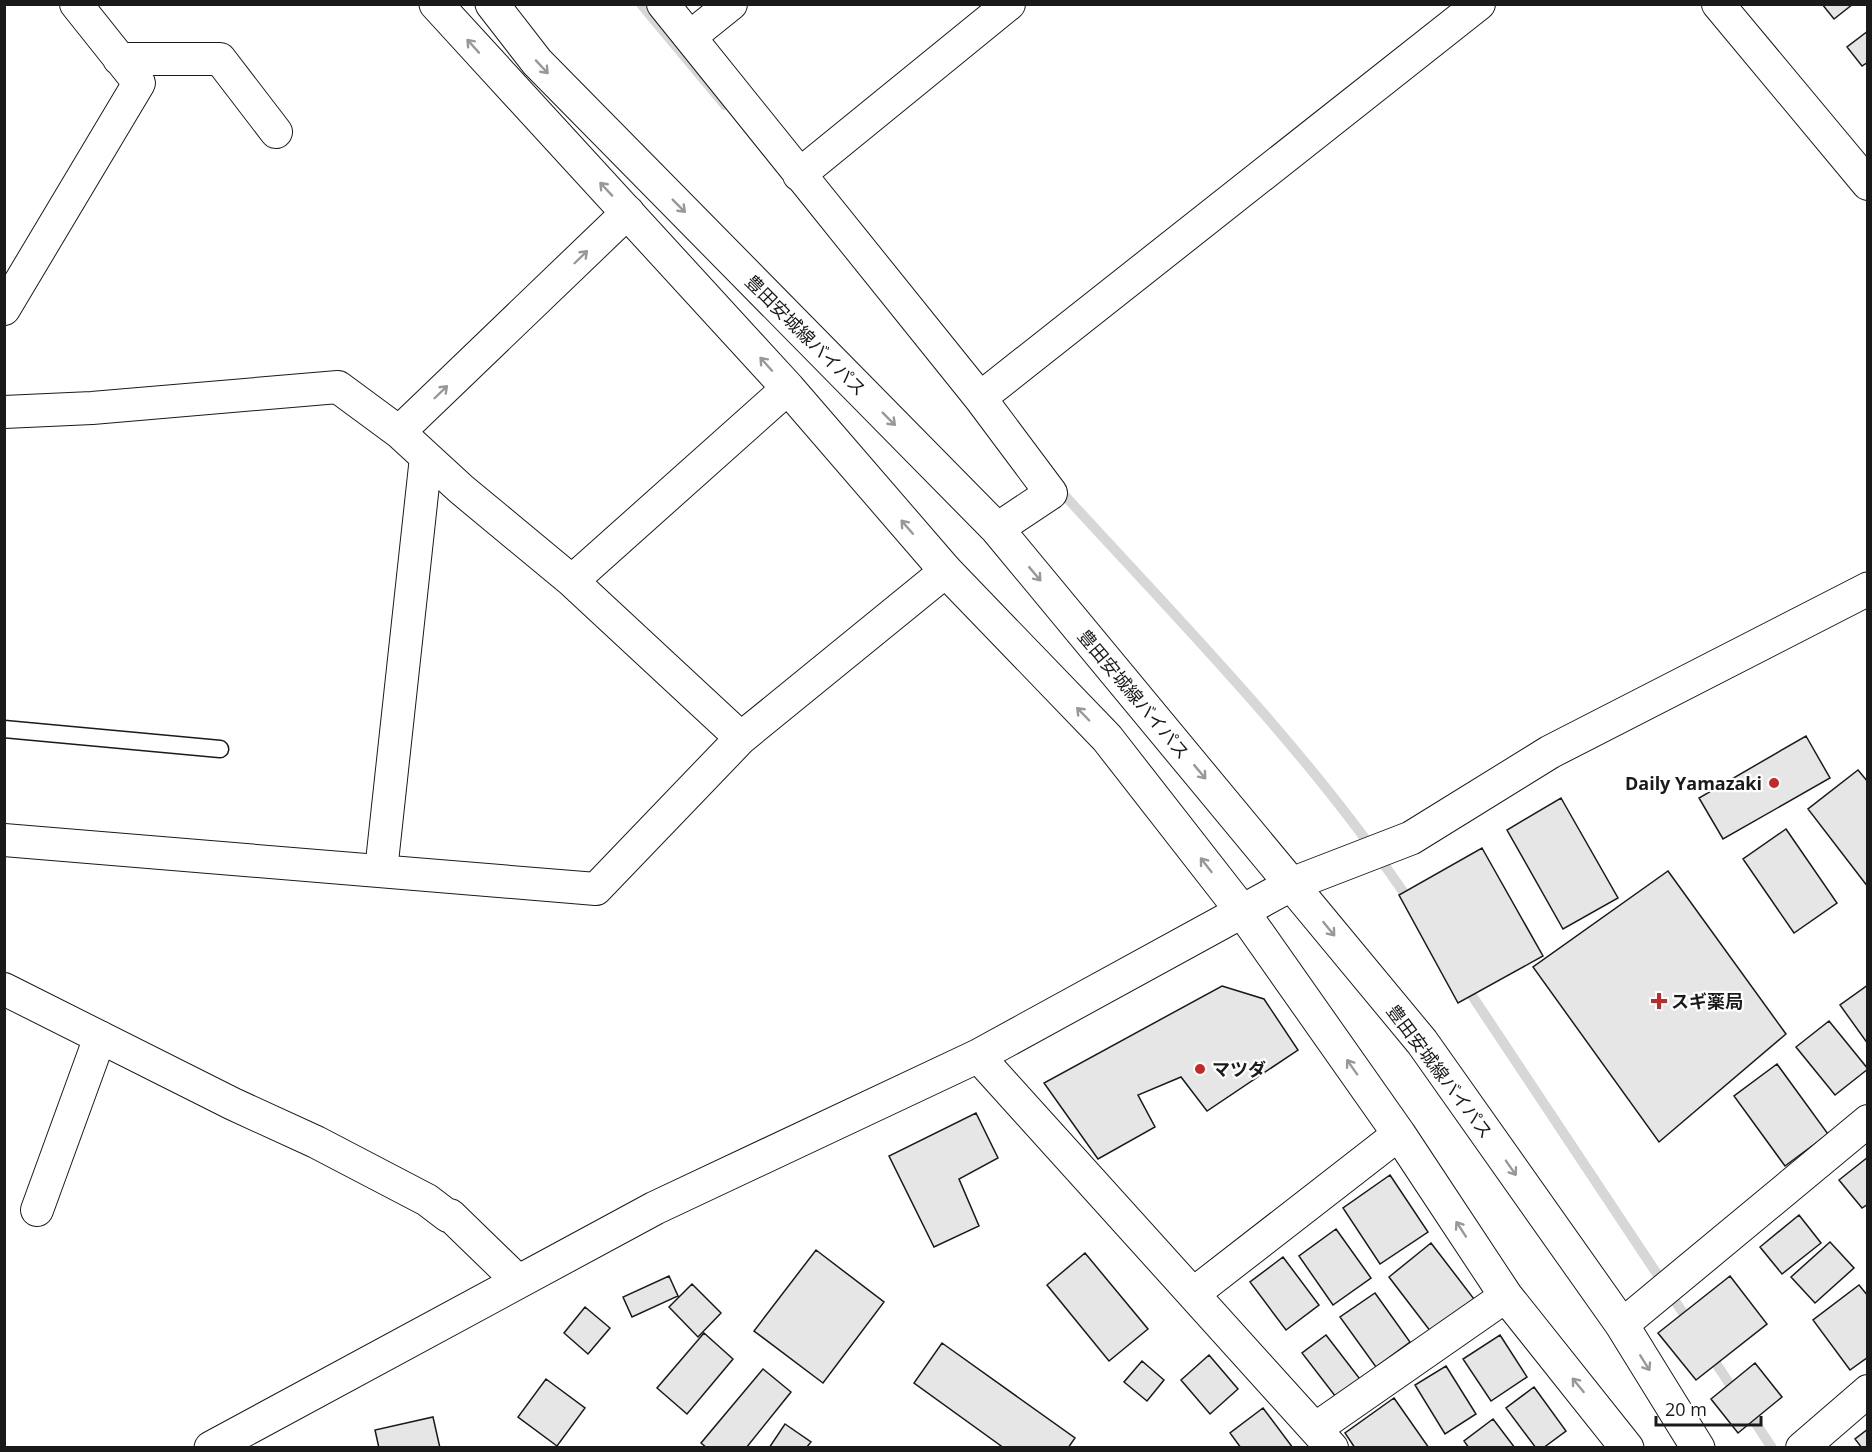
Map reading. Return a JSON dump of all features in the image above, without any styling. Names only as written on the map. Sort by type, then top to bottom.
[{"type":"main road","points":[[436,4],[788,388],[946,571],[1107,738],[1242,911],[1399,1134],[1506,1296],[1617,1444]]},
{"type":"main road","name":"豊田安城線バイパス","points":[[492,4],[537,62],[997,529],[1422,1042],[1622,1325],[1698,1448]]},
{"type":"main road","points":[[211,1448],[656,1208],[978,1056],[1292,884],[1411,838],[1550,752],[1868,589]]},
{"type":"street","points":[[4,309],[139,83],[76,4]]},
{"type":"street","points":[[663,4],[980,398],[1051,493],[997,529]]},
{"type":"street","points":[[690,38],[731,4]]},
{"type":"street","points":[[799,175],[1009,4]]},
{"type":"street","points":[[980,398],[1479,4]]},
{"type":"street","points":[[1718,4],[1868,184]]},
{"type":"street","points":[[119,59],[220,59],[276,132]]},
{"type":"street","points":[[399,432],[628,212]]},
{"type":"street","points":[[4,412],[92,408],[338,387],[399,432],[572,581],[741,738]]},
{"type":"street","points":[[572,581],[788,388]]},
{"type":"street","points":[[381,871],[426,457]]},
{"type":"street","points":[[4,840],[596,889],[741,738],[946,571]]},
{"type":"street","points":[[4,989],[233,1104],[316,1142],[427,1200],[447,1216],[450,1215],[518,1281]]},
{"type":"street","points":[[37,1210],[100,1037]]},
{"type":"street","points":[[978,1056],[1323,1438],[1506,1296]]},
{"type":"street","points":[[1622,1325],[1868,1122]]},
{"type":"street","points":[[1193,1294],[1399,1134]]},
{"type":"street","points":[[1811,1445],[1868,1391]]},
{"type":"lane","points":[[4,729],[220,749]]},
{"type":"building","points":[[1822,4],[1853,4],[1834,19]]},
{"type":"building","points":[[1868,31],[1868,62],[1862,66],[1847,47]]},
{"type":"building","points":[[1806,736],[1830,778],[1723,839],[1699,798]]},
{"type":"building","points":[[1858,770],[1868,782],[1868,887],[1808,809]]},
{"type":"building","points":[[1561,798],[1618,898],[1563,929],[1507,830]]},
{"type":"building","points":[[1786,829],[1837,903],[1794,933],[1743,859]]},
{"type":"building","points":[[1482,848],[1543,956],[1458,1003],[1399,895]]},
{"type":"building","name":"スギ薬局","points":[[1668,871],[1786,1034],[1659,1142],[1533,967]]},
{"type":"building","points":[[1868,985],[1868,1044],[1840,1005]]},
{"type":"building","points":[[1222,986],[1264,999],[1298,1050],[1207,1111],[1181,1077],[1138,1095],[1155,1127],[1098,1159],[1044,1083]]},
{"type":"building","points":[[1829,1021],[1868,1069],[1835,1095],[1796,1047]]},
{"type":"building","points":[[1777,1064],[1828,1134],[1785,1166],[1734,1096]]},
{"type":"building","points":[[976,1113],[998,1158],[959,1179],[979,1226],[934,1247],[889,1156]]},
{"type":"building","points":[[1868,1157],[1868,1204],[1862,1208],[1839,1180]]},
{"type":"building","points":[[1390,1175],[1428,1232],[1380,1264],[1343,1208]]},
{"type":"building","points":[[1799,1215],[1821,1243],[1782,1274],[1760,1247]]},
{"type":"building","points":[[1336,1229],[1371,1278],[1333,1305],[1299,1256]]},
{"type":"building","points":[[1830,1242],[1854,1268],[1815,1303],[1791,1277]]},
{"type":"building","points":[[1431,1243],[1474,1299],[1431,1332],[1389,1277]]},
{"type":"building","points":[[816,1250],[884,1302],[823,1383],[754,1331]]},
{"type":"building","points":[[1085,1253],[1148,1329],[1109,1361],[1047,1285]]},
{"type":"building","points":[[1283,1257],[1319,1305],[1286,1330],[1250,1282]]},
{"type":"building","points":[[669,1276],[678,1296],[632,1317],[623,1297]]},
{"type":"building","points":[[1730,1276],[1767,1324],[1696,1380],[1658,1333]]},
{"type":"building","points":[[692,1284],[721,1313],[698,1337],[669,1307]]},
{"type":"building","points":[[1859,1285],[1868,1296],[1868,1357],[1850,1370],[1813,1320]]},
{"type":"building","points":[[1375,1293],[1410,1342],[1376,1367],[1340,1317]]},
{"type":"building","points":[[585,1307],[610,1328],[588,1354],[564,1333]]},
{"type":"building","points":[[704,1333],[733,1359],[687,1414],[657,1388]]},
{"type":"building","points":[[1326,1335],[1363,1383],[1339,1401],[1302,1353]]},
{"type":"building","points":[[1500,1335],[1527,1377],[1491,1401],[1463,1359]]},
{"type":"building","points":[[942,1343],[1075,1438],[1068,1448],[1004,1448],[914,1383]]},
{"type":"building","points":[[1209,1355],[1238,1389],[1210,1414],[1181,1380]]},
{"type":"building","points":[[1142,1361],[1164,1380],[1147,1401],[1124,1382]]},
{"type":"building","points":[[1755,1363],[1782,1397],[1738,1433],[1711,1399]]},
{"type":"building","points":[[1446,1366],[1476,1414],[1445,1434],[1415,1385]]},
{"type":"building","points":[[763,1369],[791,1392],[746,1448],[707,1448],[701,1443]]},
{"type":"building","points":[[546,1379],[585,1408],[557,1446],[518,1417]]},
{"type":"building","points":[[1534,1387],[1566,1431],[1543,1448],[1536,1448],[1506,1408]]},
{"type":"building","points":[[1394,1398],[1429,1448],[1355,1448],[1345,1433]]},
{"type":"building","points":[[1263,1408],[1293,1448],[1241,1448],[1230,1433]]},
{"type":"building","points":[[433,1417],[440,1448],[379,1448],[375,1430]]},
{"type":"building","points":[[1493,1419],[1515,1448],[1469,1448],[1464,1441]]},
{"type":"building","points":[[785,1424],[811,1442],[806,1448],[769,1448]]},
{"type":"building","points":[[1868,1429],[1868,1448],[1862,1448],[1855,1439]]},
{"type":"waterway","points":[[641,4],[725,105]]},
{"type":"waterway","points":[[1057,487],[1196,637],[1286,740],[1371,846],[1410,902]]},
{"type":"waterway","points":[[1465,985],[1691,1325]]},
{"type":"waterway","points":[[1709,1353],[1737,1395]]},
{"type":"waterway","points":[[1747,1410],[1772,1448]]},
{"type":"place","name":"Daily Yamazaki","points":[[1774,783]]},
{"type":"place","name":"スギ薬局","points":[[1659,1001]]},
{"type":"place","name":"マツダ","points":[[1200,1069]]}]
